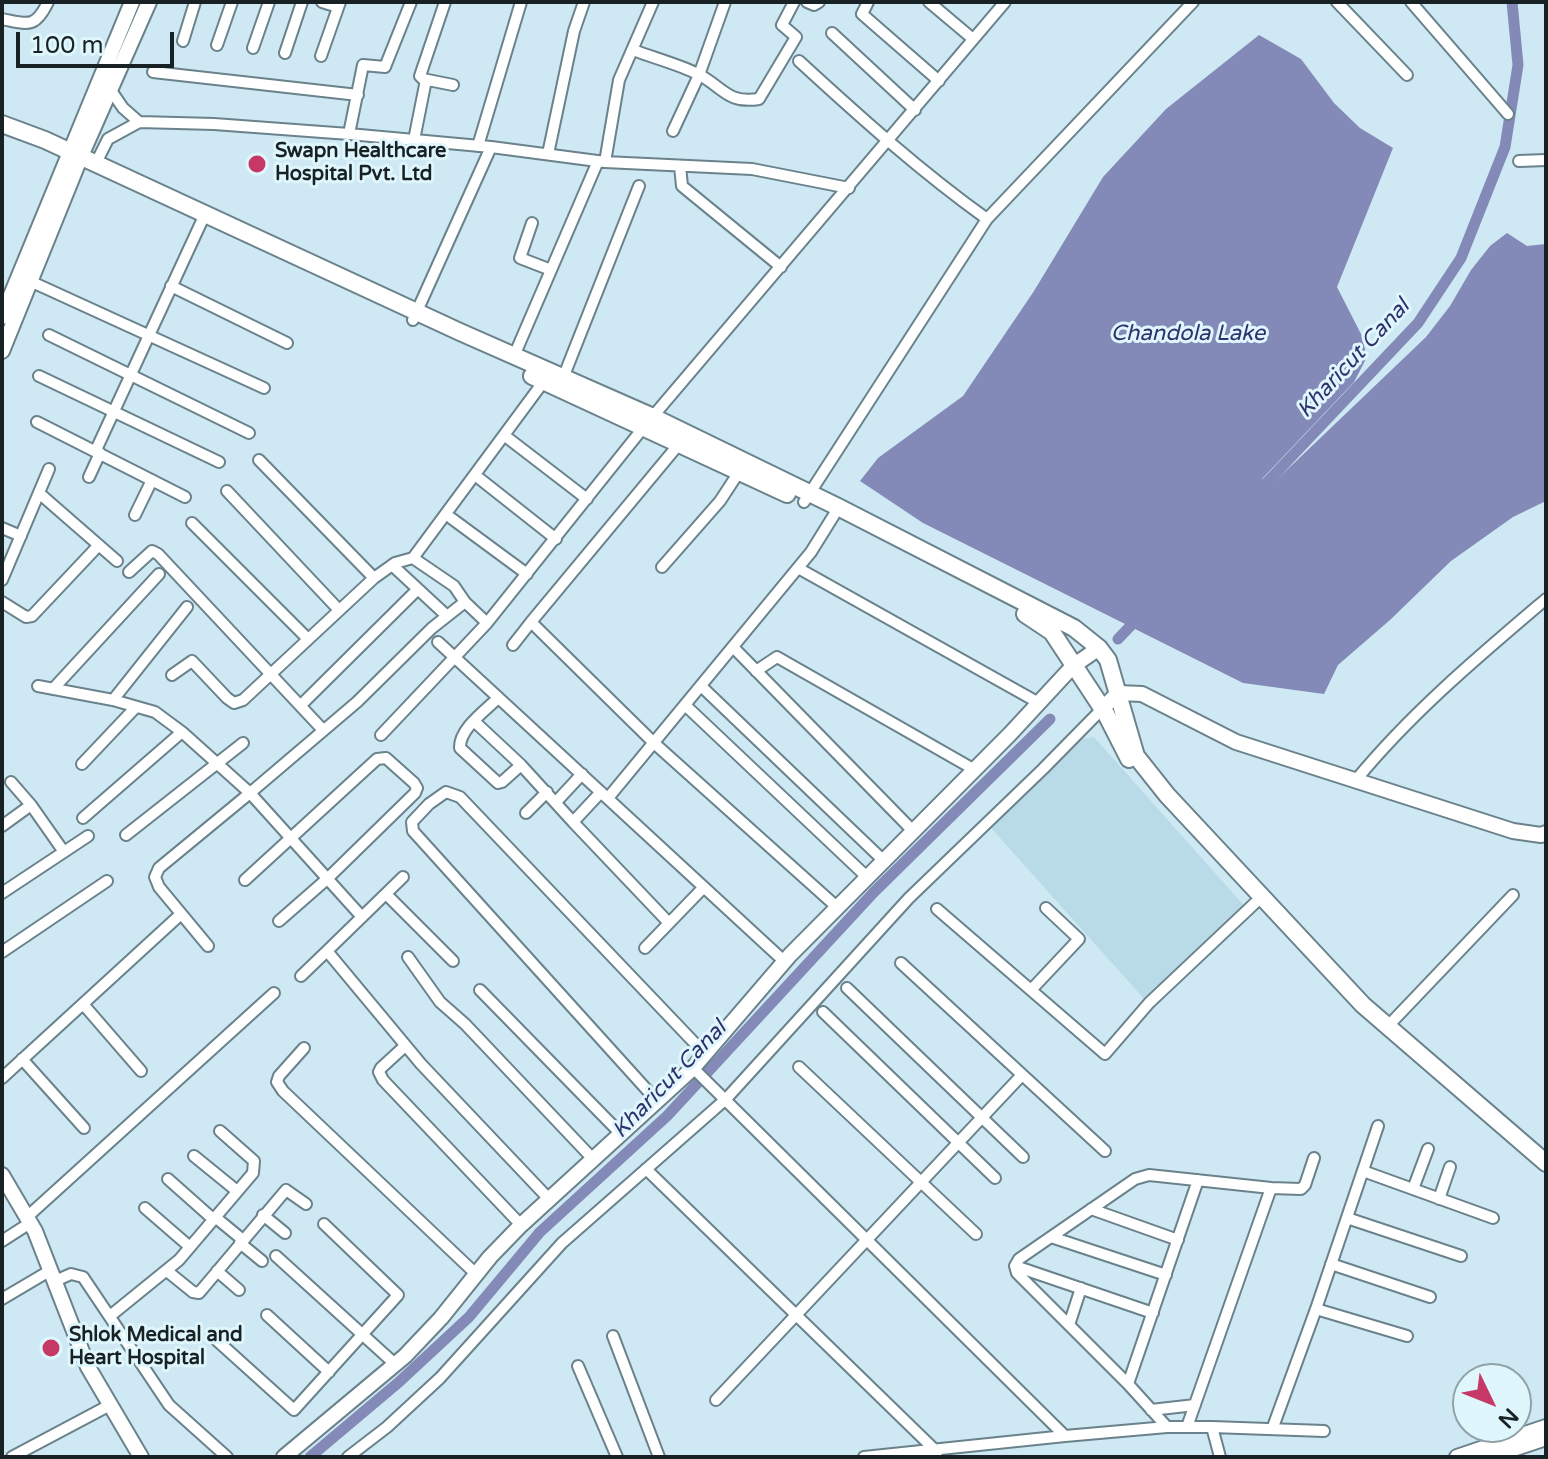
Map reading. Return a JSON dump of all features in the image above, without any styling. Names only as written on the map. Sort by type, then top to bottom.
[{"type":"main road","points":[[2,124],[415,315],[544,381],[648,422],[679,444],[739,472],[807,497],[834,515],[1020,610],[1052,632],[1102,709],[1130,761],[1255,903],[1358,1011],[1546,1173]]},
{"type":"main road","points":[[2,135],[78,159]]},
{"type":"main road","points":[[415,315],[563,378],[1074,628],[1099,648],[1108,660],[1136,756],[1152,776],[1281,920],[1363,1005],[1546,1163]]},
{"type":"street","points":[[2,19],[32,23],[38,20],[48,2]]},
{"type":"street","points":[[2,351],[32,282],[78,159],[132,2]]},
{"type":"street","points":[[3,310],[78,159],[149,2]]},
{"type":"street","points":[[183,41],[195,2]]},
{"type":"street","points":[[217,45],[232,2]]},
{"type":"street","points":[[253,48],[269,2]]},
{"type":"street","points":[[285,53],[302,2]]},
{"type":"street","points":[[321,56],[339,4],[322,2]]},
{"type":"street","points":[[349,134],[363,65],[385,67],[411,2]]},
{"type":"street","points":[[445,2],[420,76],[453,85]]},
{"type":"street","points":[[478,146],[521,2]]},
{"type":"street","points":[[548,154],[574,31],[584,2]]},
{"type":"street","points":[[514,356],[602,162],[619,80],[653,2]]},
{"type":"street","points":[[673,131],[699,75],[725,2]]},
{"type":"street","points":[[633,50],[699,75],[739,101],[759,99],[796,37],[782,25],[794,2]]},
{"type":"street","points":[[807,2],[814,5],[819,2]]},
{"type":"street","points":[[868,2],[862,14],[939,81]]},
{"type":"street","points":[[929,2],[973,39]]},
{"type":"street","points":[[381,735],[487,623],[648,422],[1005,2]]},
{"type":"street","points":[[807,497],[987,219],[1193,2]]},
{"type":"street","points":[[1337,2],[1407,75]]},
{"type":"street","points":[[1411,2],[1508,114]]},
{"type":"street","points":[[832,33],[915,110]]},
{"type":"street","points":[[799,61],[888,142],[987,219]]},
{"type":"street","points":[[153,72],[358,95]]},
{"type":"street","points":[[414,140],[426,80]]},
{"type":"street","points":[[110,89],[123,108],[139,122]]},
{"type":"street","points":[[78,159],[139,122],[214,124],[491,147],[602,162],[752,169],[849,188]]},
{"type":"street","points":[[415,315],[491,147]]},
{"type":"street","points":[[1519,161],[1546,160]]},
{"type":"street","points":[[680,166],[682,186],[781,267]]},
{"type":"street","points":[[563,378],[639,186]]},
{"type":"street","points":[[89,477],[114,411],[204,217]]},
{"type":"street","points":[[532,223],[520,258],[551,270]]},
{"type":"street","points":[[32,282],[264,388]]},
{"type":"street","points":[[171,286],[287,343]]},
{"type":"street","points":[[49,335],[249,433]]},
{"type":"street","points":[[39,376],[219,462]]},
{"type":"street","points":[[172,675],[192,661],[234,703],[243,700],[374,578],[392,565],[413,558],[544,381]]},
{"type":"street","points":[[37,422],[185,497]]},
{"type":"street","points":[[509,439],[587,499]]},
{"type":"street","points":[[513,645],[679,444]]},
{"type":"street","points":[[259,460],[374,578]]},
{"type":"street","points":[[2,580],[49,469]]},
{"type":"street","points":[[662,567],[720,501],[739,472]]},
{"type":"street","points":[[480,479],[556,539]]},
{"type":"street","points":[[135,515],[152,480]]},
{"type":"street","points":[[227,491],[339,610]]},
{"type":"street","points":[[39,493],[117,561]]},
{"type":"street","points":[[573,822],[654,743],[798,568],[834,515]]},
{"type":"street","points":[[451,518],[527,574]]},
{"type":"street","points":[[192,523],[308,639]]},
{"type":"street","points":[[2,528],[21,536]]},
{"type":"street","points":[[2,602],[26,617],[32,616],[98,546]]},
{"type":"street","points":[[129,572],[152,551],[158,554],[323,730]]},
{"type":"street","points":[[413,558],[454,586],[465,602],[487,623]]},
{"type":"street","points":[[392,565],[447,616]]},
{"type":"street","points":[[798,568],[1039,703]]},
{"type":"street","points":[[53,689],[159,574]]},
{"type":"street","points":[[301,705],[418,589]]},
{"type":"street","points":[[1356,780],[1391,737],[1546,599]]},
{"type":"street","points":[[208,946],[159,887],[155,877],[159,868],[323,730],[465,602]]},
{"type":"street","points":[[113,700],[187,607]]},
{"type":"street","points":[[531,622],[654,743],[838,908]]},
{"type":"street","points":[[438,642],[785,962]]},
{"type":"street","points":[[733,647],[914,832]]},
{"type":"street","points":[[284,1457],[395,1364],[441,1318],[521,1225],[693,1068],[785,962],[1073,666],[1099,648]]},
{"type":"street","points":[[756,671],[777,657],[975,770]]},
{"type":"street","points":[[38,686],[113,700],[155,712],[250,793],[362,917]]},
{"type":"street","points":[[701,686],[884,861]]},
{"type":"street","points":[[348,1457],[387,1427],[440,1378],[562,1243],[726,1099],[909,898],[1118,693],[1142,694],[1236,742],[1513,831],[1546,833]]},
{"type":"street","points":[[498,698],[463,734],[460,748],[498,783],[521,765]]},
{"type":"street","points":[[685,705],[868,878]]},
{"type":"street","points":[[82,764],[136,707]]},
{"type":"street","points":[[475,722],[521,765],[669,923]]},
{"type":"street","points":[[83,818],[182,732]]},
{"type":"street","points":[[126,835],[243,743]]},
{"type":"street","points":[[245,880],[381,757],[414,783],[417,788],[415,793],[279,921]]},
{"type":"street","points":[[556,802],[582,774]]},
{"type":"street","points":[[11,782],[64,852]]},
{"type":"street","points":[[657,1101],[413,831],[412,822],[418,814],[446,792],[460,797],[705,1054]]},
{"type":"street","points":[[526,813],[547,792]]},
{"type":"street","points":[[2,826],[31,805]]},
{"type":"street","points":[[2,893],[88,836]]},
{"type":"street","points":[[301,976],[403,877]]},
{"type":"street","points":[[2,952],[107,881]]},
{"type":"street","points":[[645,948],[704,887]]},
{"type":"street","points":[[386,894],[453,961]]},
{"type":"street","points":[[1389,1025],[1513,895]]},
{"type":"street","points":[[937,909],[1105,1054],[1149,1003],[1255,903]]},
{"type":"street","points":[[1031,990],[1079,939],[1046,908]]},
{"type":"street","points":[[2,1078],[181,914]]},
{"type":"street","points":[[327,951],[405,1046],[549,1199]]},
{"type":"street","points":[[408,957],[440,1002],[465,1024],[593,1159]]},
{"type":"street","points":[[901,963],[1105,1151]]},
{"type":"street","points":[[847,988],[1023,1157]]},
{"type":"street","points":[[480,990],[621,1134]]},
{"type":"street","points":[[2,1241],[274,993]]},
{"type":"street","points":[[83,1004],[141,1071]]},
{"type":"street","points":[[823,1012],[995,1178]]},
{"type":"street","points":[[405,1046],[381,1068],[379,1072],[383,1080],[521,1225]]},
{"type":"street","points":[[304,1048],[279,1076],[277,1082],[283,1091],[476,1274]]},
{"type":"street","points":[[22,1059],[84,1128]]},
{"type":"street","points":[[799,1067],[976,1234]]},
{"type":"street","points":[[693,1068],[1065,1436]]},
{"type":"street","points":[[716,1400],[1021,1076]]},
{"type":"street","points":[[1273,1427],[1378,1126]]},
{"type":"street","points":[[110,1316],[167,1271],[253,1173],[254,1161],[220,1131]]},
{"type":"street","points":[[1413,1189],[1428,1149]]},
{"type":"street","points":[[194,1156],[237,1191]]},
{"type":"street","points":[[1167,1427],[1017,1273],[1015,1266],[1019,1259],[1135,1179],[1149,1175],[1301,1189],[1314,1158]]},
{"type":"street","points":[[1439,1199],[1450,1167]]},
{"type":"street","points":[[646,1169],[936,1453]]},
{"type":"street","points":[[1363,1171],[1493,1218]]},
{"type":"street","points":[[2,1175],[28,1220],[88,1367],[141,1457]]},
{"type":"street","points":[[168,1179],[262,1261]]},
{"type":"street","points":[[1128,1384],[1198,1180]]},
{"type":"street","points":[[1187,1427],[1271,1188]]},
{"type":"street","points":[[167,1271],[193,1292],[199,1293],[286,1190],[306,1204]]},
{"type":"street","points":[[145,1208],[190,1247]]},
{"type":"street","points":[[1091,1209],[1178,1240]]},
{"type":"street","points":[[263,1215],[285,1233]]},
{"type":"street","points":[[1347,1218],[1461,1256]]},
{"type":"street","points":[[212,1336],[294,1410],[398,1295],[324,1224]]},
{"type":"street","points":[[1051,1237],[1166,1275]]},
{"type":"street","points":[[276,1256],[395,1364]]},
{"type":"street","points":[[1331,1264],[1430,1297]]},
{"type":"street","points":[[1015,1266],[1153,1313]]},
{"type":"street","points":[[217,1271],[239,1290]]},
{"type":"street","points":[[2,1299],[53,1276],[71,1274],[83,1277],[169,1405],[227,1457]]},
{"type":"street","points":[[1069,1325],[1081,1288]]},
{"type":"street","points":[[1316,1309],[1407,1336]]},
{"type":"street","points":[[267,1315],[329,1372]]},
{"type":"street","points":[[613,1336],[659,1457]]},
{"type":"street","points":[[578,1366],[617,1457]]},
{"type":"street","points":[[12,1457],[110,1405]]},
{"type":"street","points":[[1151,1410],[1195,1405]]},
{"type":"street","points":[[864,1457],[936,1453],[1065,1436],[1167,1427],[1273,1427],[1324,1431]]},
{"type":"street","points":[[1212,1427],[1220,1457]]},
{"type":"street","points":[[1457,1457],[1546,1427]]},
{"type":"street","points":[[1489,1457],[1546,1438]]},
{"type":"shaded area","points":[[1094,737],[1248,910],[1146,1001],[991,828],[1082,739]]},
{"type":"water","name":"Chandola Lake","points":[[1259,35],[1301,59],[1334,103],[1360,128],[1393,148],[1337,287],[1361,334],[1367,357],[1354,382],[1262,479],[1269,487],[1426,337],[1490,246],[1507,233],[1527,246],[1546,244],[1546,501],[1513,517],[1451,561],[1338,665],[1324,694],[1243,683],[923,523],[860,481],[878,458],[963,396],[1034,291],[1103,177],[1166,109]]},
{"type":"waterway","name":"Kharicut Canal","points":[[1256,494],[1418,323],[1461,258],[1505,147],[1518,65],[1512,2]]},
{"type":"waterway","name":"Kharicut Canal","points":[[1118,639],[1139,617]]},
{"type":"waterway","name":"Kharicut Canal","points":[[310,1457],[399,1382],[469,1317],[540,1232],[667,1116],[874,892],[1050,719]]},
{"type":"place","name":"Swapn Healthcare Hospital Pvt. Ltd","points":[[257,164]]},
{"type":"place","name":"Shlok Medical and Heart Hospital","points":[[51,1348]]}]
